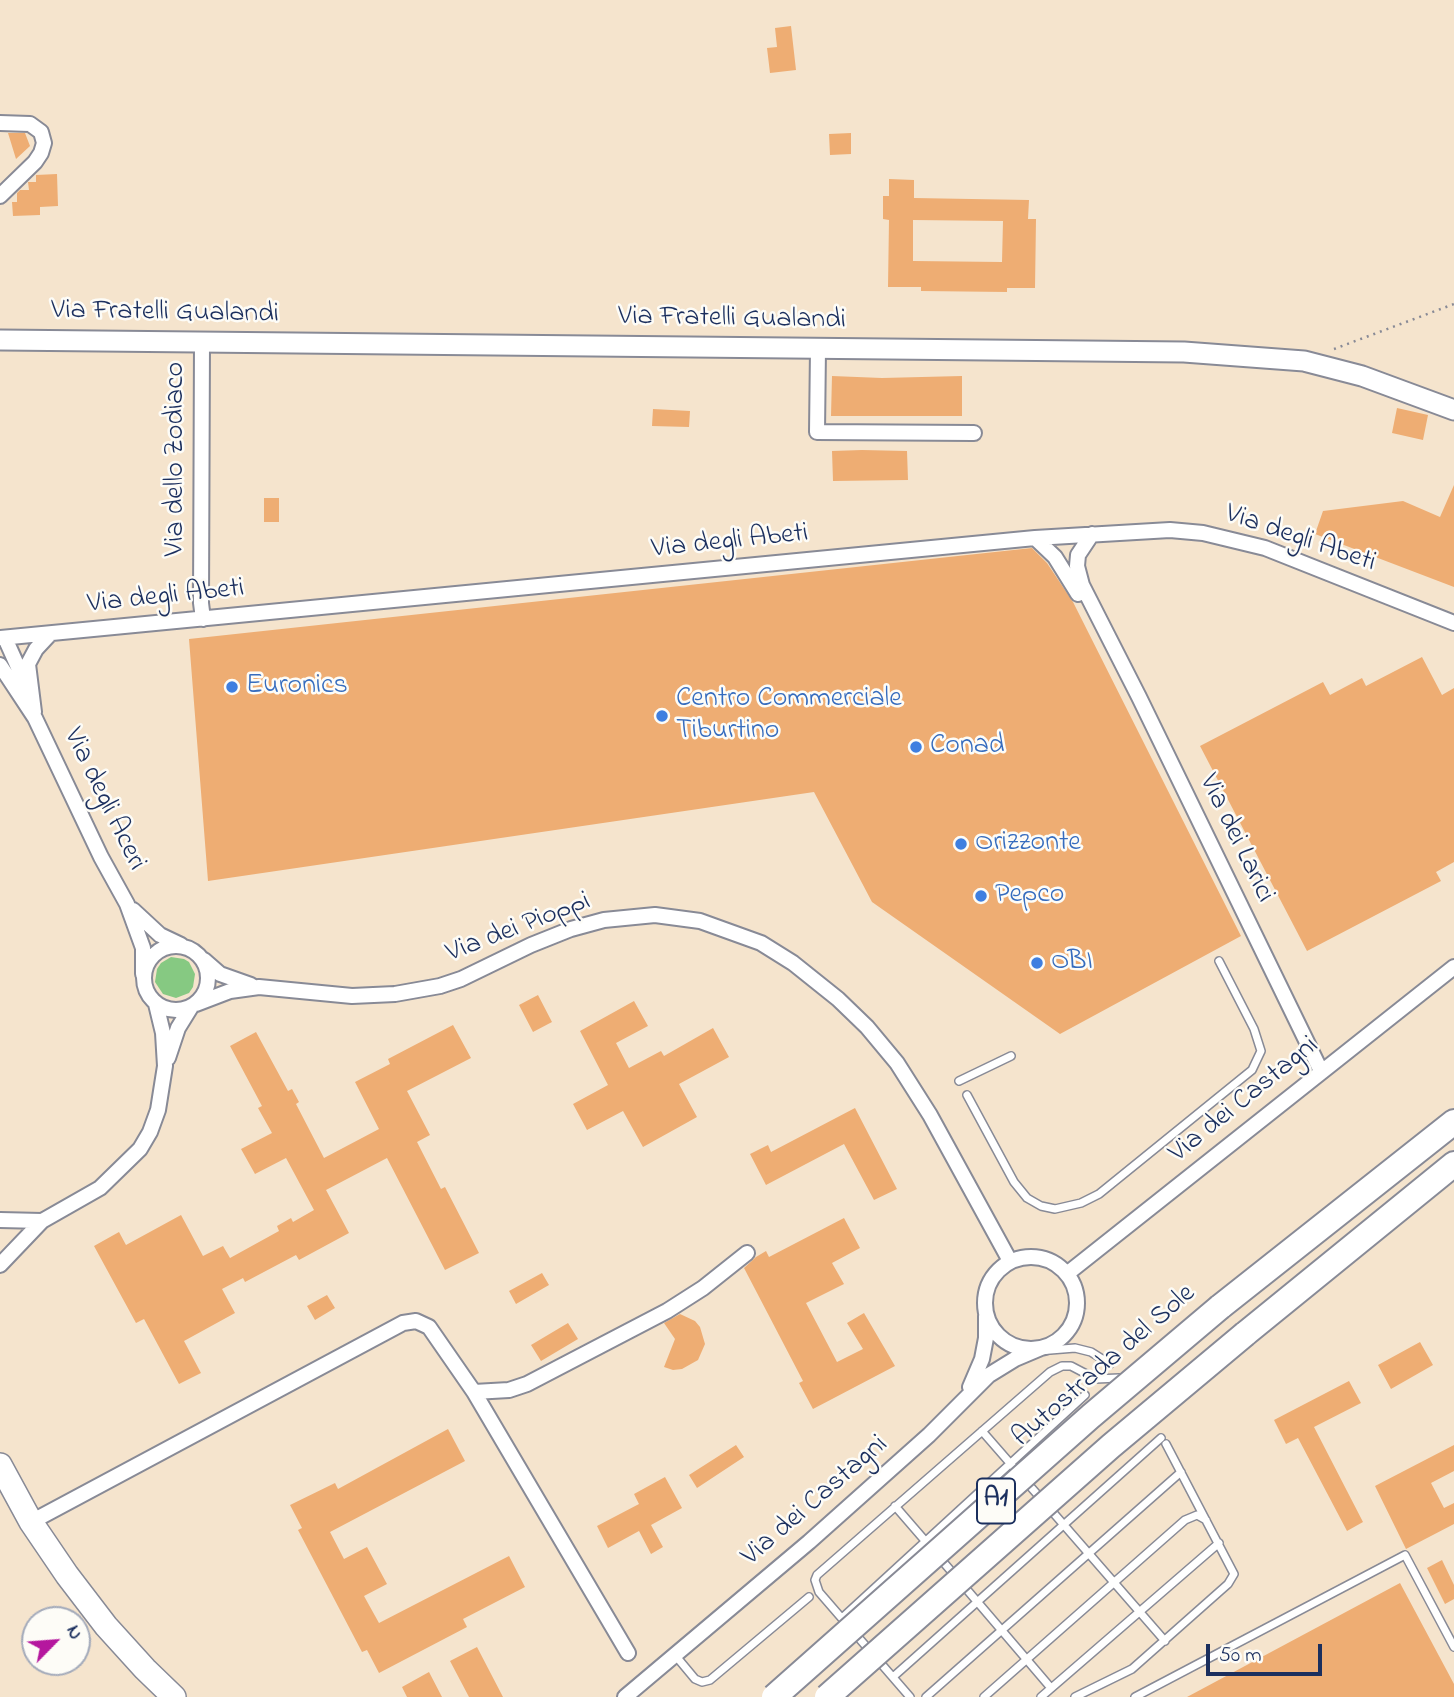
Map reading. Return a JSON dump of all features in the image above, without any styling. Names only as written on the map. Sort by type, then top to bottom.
[{"type":"highway","name":"Autostrada del Sole","points":[[774,1697],[1081,1425],[1220,1307],[1454,1122]]},
{"type":"highway","name":"A1","points":[[827,1697],[1111,1446],[1454,1164]]},
{"type":"main road","points":[[0,1465],[31,1522],[66,1575],[106,1626],[174,1697]]},
{"type":"street","points":[[0,123],[30,124],[41,132],[43,137],[43,149],[35,162],[0,197]]},
{"type":"street","name":"Via Fratelli Gualandi","points":[[0,340],[1184,352],[1304,360],[1362,376],[1454,410]]},
{"type":"street","name":"Via dello Zodiaco","points":[[202,342],[203,619]]},
{"type":"street","points":[[818,349],[817,432],[974,433]]},
{"type":"street","name":"Via degli Abeti","points":[[3,638],[1035,538],[1170,530],[1237,540],[1295,559],[1453,622]]},
{"type":"street","name":"Via dei Larici","points":[[1092,534],[1078,555],[1077,566],[1082,585],[1321,1072]]},
{"type":"street","points":[[1066,574],[1064,547],[1076,535]]},
{"type":"street","name":"Via dei Larici","points":[[1035,538],[1049,550],[1103,629]]},
{"type":"street","name":"Via degli Aceri","points":[[35,718],[28,664],[36,649],[50,634]]},
{"type":"street","points":[[3,638],[32,695]]},
{"type":"street","name":"Via degli Aceri","points":[[0,665],[35,718],[101,857],[127,904],[143,948],[143,974]]},
{"type":"street","name":"Via degli Aceri","points":[[127,904],[160,935],[190,949],[219,974],[259,987]]},
{"type":"street","name":"Via dei Pioppi","points":[[259,987],[352,996],[417,990],[461,979],[531,945],[571,929],[604,920],[639,915],[700,920],[761,943],[793,963],[854,1013],[883,1045],[930,1115],[1010,1261]]},
{"type":"street","points":[[0,1265],[42,1222],[100,1188],[140,1149],[150,1132],[158,1110],[165,1066],[178,1028],[194,1005],[207,988],[209,978],[207,968],[190,949],[173,946],[162,948],[153,955],[143,974],[144,985],[148,996],[156,1004],[173,1011],[194,1005],[230,991],[259,987]]},
{"type":"street","name":"Via dei Castagni","points":[[625,1697],[929,1436],[989,1375],[1015,1359],[1061,1339],[1074,1321],[1078,1297],[1068,1273],[1454,967]]},
{"type":"street","points":[[156,1004],[163,1033],[165,1066]]},
{"type":"street","points":[[0,1220],[42,1222]]},
{"type":"street","points":[[474,1392],[500,1392],[527,1384],[667,1311],[747,1253]]},
{"type":"street","points":[[956,1407],[974,1381],[982,1359],[986,1338],[986,1293],[990,1280],[999,1269],[1010,1261],[1025,1256],[1041,1257],[1056,1263],[1068,1273]]},
{"type":"street","points":[[985,1308],[989,1322],[998,1335],[1010,1344],[1037,1350]]},
{"type":"street","points":[[31,1522],[411,1321],[424,1323],[433,1331],[474,1392],[628,1653]]},
{"type":"lane","points":[[967,1095],[1014,1182],[1027,1198],[1041,1206],[1055,1209],[1081,1203],[1099,1194],[1252,1070],[1261,1051],[1254,1029],[1219,961]]},
{"type":"lane","points":[[959,1081],[1011,1056]]},
{"type":"lane","points":[[1037,1350],[1074,1348],[1091,1352],[1110,1364]]},
{"type":"lane","points":[[910,1697],[818,1592],[815,1580],[817,1575],[1043,1377],[1062,1366],[1071,1366],[1096,1378],[1119,1378]]},
{"type":"lane","points":[[842,1618],[1085,1395]]},
{"type":"lane","points":[[982,1431],[1165,1641]]},
{"type":"lane","points":[[893,1677],[1163,1441],[1234,1574],[1228,1584],[1132,1669],[1075,1697]]},
{"type":"lane","points":[[926,1697],[1181,1472]]},
{"type":"lane","points":[[895,1507],[1051,1688]]},
{"type":"lane","points":[[984,1697],[1185,1520],[1197,1515],[1207,1520]]},
{"type":"lane","points":[[1041,1697],[1219,1543]]},
{"type":"lane","points":[[1135,1697],[1405,1555],[1454,1647]]},
{"type":"lane","points":[[675,1655],[698,1681],[710,1680],[808,1597]]},
{"type":"path","points":[[1304,360],[1454,304]]},
{"type":"green space","points":[[171,957],[189,962],[195,974],[189,993],[176,998],[163,994],[155,982],[157,969]]},
{"type":"building","points":[[791,26],[796,70],[770,73],[767,48],[777,47],[775,28]]},
{"type":"building","points":[[8,133],[25,133],[30,146],[16,159]]},
{"type":"building","points":[[851,133],[851,154],[830,155],[829,134]]},
{"type":"building","points":[[57,174],[58,206],[40,207],[40,215],[13,216],[12,202],[17,202],[17,193],[20,190],[29,190],[28,182],[36,182],[36,175]]},
{"type":"building","points":[[889,179],[914,180],[914,198],[1029,200],[1028,219],[1036,219],[1035,288],[1007,288],[1007,292],[921,291],[921,287],[888,287],[889,220],[883,219],[883,196],[889,196]],"holes":[[[913,220],[1003,221],[1002,262],[913,261]]]},
{"type":"building","points":[[832,376],[962,376],[962,416],[831,416]]},
{"type":"building","points":[[1397,408],[1428,415],[1423,440],[1392,433]]},
{"type":"building","points":[[653,409],[690,411],[689,427],[652,426]]},
{"type":"building","points":[[832,451],[907,451],[908,480],[833,481]]},
{"type":"building","points":[[1454,485],[1454,587],[1315,534],[1323,511],[1403,501],[1440,517]]},
{"type":"building","points":[[264,498],[279,498],[279,522],[264,522]]},
{"type":"building","name":"Centro Commerciale Tiburtino","points":[[1032,548],[1047,563],[1073,602],[1241,936],[1060,1034],[872,902],[814,792],[208,881],[189,639]]},
{"type":"building","points":[[1422,657],[1442,695],[1454,688],[1454,862],[1436,872],[1441,881],[1307,951],[1200,746],[1323,682],[1330,695],[1362,678],[1366,686]]},
{"type":"building","points":[[538,995],[552,1022],[533,1032],[519,1005]]},
{"type":"building","points":[[634,1001],[648,1026],[616,1043],[629,1068],[661,1051],[664,1056],[713,1028],[729,1057],[679,1084],[697,1117],[643,1147],[623,1111],[587,1130],[573,1104],[608,1085],[580,1031]]},
{"type":"building","points":[[453,1025],[471,1058],[407,1091],[430,1135],[417,1142],[441,1189],[445,1187],[479,1253],[445,1270],[387,1158],[326,1190],[349,1233],[299,1260],[296,1255],[245,1282],[243,1278],[222,1289],[235,1313],[184,1341],[201,1373],[179,1384],[144,1319],[136,1323],[94,1246],[119,1232],[126,1245],[181,1215],[203,1256],[223,1246],[230,1258],[279,1231],[277,1226],[291,1218],[293,1222],[314,1210],[286,1158],[255,1174],[241,1149],[272,1133],[258,1108],[262,1106],[230,1046],[256,1032],[288,1091],[292,1089],[299,1102],[296,1104],[324,1158],[379,1129],[355,1082],[390,1064],[388,1059]]},
{"type":"building","points":[[855,1108],[897,1189],[874,1200],[844,1144],[766,1185],[750,1154],[768,1145],[771,1152]]},
{"type":"building","points":[[844,1218],[860,1248],[832,1263],[844,1284],[806,1303],[837,1362],[863,1349],[847,1323],[864,1313],[895,1366],[813,1409],[799,1383],[803,1381],[744,1268],[766,1251],[769,1257]]},
{"type":"building","points":[[542,1273],[549,1285],[516,1304],[509,1291]]},
{"type":"building","points":[[327,1295],[335,1308],[315,1320],[307,1306]]},
{"type":"building","points":[[680,1314],[695,1321],[700,1327],[705,1344],[698,1360],[682,1369],[673,1370],[664,1367],[675,1339],[664,1323]]},
{"type":"building","points":[[568,1323],[578,1339],[541,1361],[531,1345]]},
{"type":"building","points":[[1420,1342],[1433,1365],[1391,1389],[1378,1365]]},
{"type":"building","points":[[1349,1381],[1361,1403],[1314,1427],[1363,1522],[1347,1531],[1298,1438],[1286,1444],[1274,1420]]},
{"type":"building","points":[[448,1429],[465,1461],[330,1532],[344,1559],[367,1547],[387,1584],[364,1596],[379,1623],[509,1556],[525,1587],[463,1619],[467,1627],[379,1673],[367,1650],[362,1652],[298,1530],[302,1528],[290,1505],[335,1483],[338,1489]]},
{"type":"building","points":[[736,1445],[744,1457],[697,1488],[689,1475]]},
{"type":"building","points":[[1454,1445],[1454,1471],[1431,1483],[1444,1508],[1454,1503],[1454,1524],[1406,1549],[1375,1486]]},
{"type":"building","points":[[665,1477],[682,1508],[651,1525],[663,1547],[651,1554],[639,1531],[608,1548],[597,1526],[639,1504],[634,1494]]},
{"type":"building","points":[[1442,1560],[1454,1585],[1454,1599],[1445,1604],[1427,1568]]},
{"type":"building","points":[[1400,1583],[1454,1684],[1454,1697],[1187,1697]]},
{"type":"building","points":[[477,1647],[503,1697],[469,1697],[450,1661]]},
{"type":"building","points":[[429,1672],[442,1697],[407,1697],[402,1687]]},
{"type":"place","name":"Euronics","points":[[232,687]]},
{"type":"place","name":"Centro Commerciale Tiburtino","points":[[662,716]]},
{"type":"place","name":"Conad","points":[[916,747]]},
{"type":"place","name":"Orizzonte","points":[[961,844]]},
{"type":"place","name":"Pepco","points":[[981,896]]},
{"type":"place","name":"OBI","points":[[1037,963]]}]
